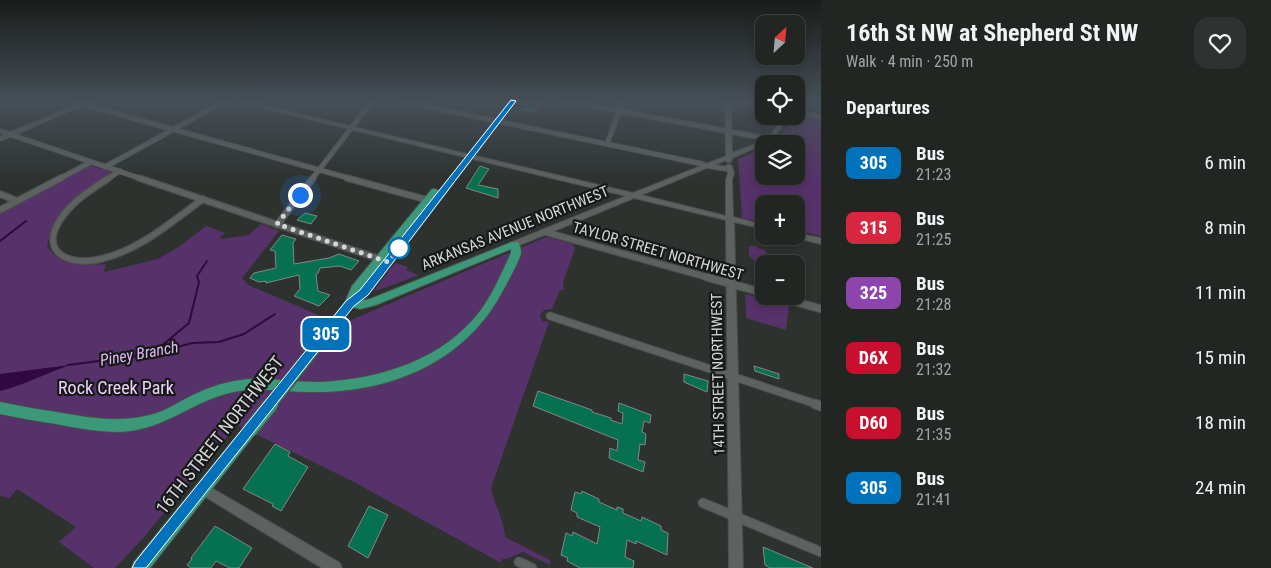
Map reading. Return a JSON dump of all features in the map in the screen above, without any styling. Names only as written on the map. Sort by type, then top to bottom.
[{"type":"main road","name":"16TH STREET NORTHWEST","points":[[140,568],[350,303],[364,292],[384,261],[490,128]]},
{"type":"main road","name":"ARKANSAS AVENUE NORTHWEST","points":[[350,303],[360,305],[372,302],[545,232]]},
{"type":"main road","points":[[0,408],[96,426],[126,427],[157,419],[192,401],[241,385],[329,387],[380,379],[430,360],[464,336],[484,313],[510,265],[516,251],[515,244]]},
{"type":"main road","points":[[490,254],[503,259],[510,265]]},
{"type":"street","points":[[0,139],[26,128]]},
{"type":"street","points":[[168,128],[431,201]]},
{"type":"street","points":[[105,167],[176,128]]},
{"type":"street","points":[[277,224],[351,128],[755,225]]},
{"type":"street","points":[[527,128],[728,168]]},
{"type":"street","points":[[607,144],[613,128]]},
{"type":"street","points":[[709,128],[755,136]]},
{"type":"street","name":"14TH STREET NORTHWEST","points":[[728,128],[729,156],[726,174],[729,178],[736,568]]},
{"type":"street","points":[[0,131],[384,261]]},
{"type":"street","name":"ARKANSAS AVENUE NORTHWEST","points":[[545,232],[755,145]]},
{"type":"street","points":[[0,210],[91,162]]},
{"type":"street","points":[[120,171],[84,194],[62,219],[53,239],[55,250],[60,256],[73,260],[90,261],[123,252],[142,242],[203,199]]},
{"type":"street","points":[[0,194],[17,201]]},
{"type":"street","name":"TAYLOR STREET NORTHWEST","points":[[545,232],[755,291]]},
{"type":"street","points":[[805,237],[821,240]]},
{"type":"street","points":[[805,305],[821,309]]},
{"type":"street","points":[[550,316],[821,406]]},
{"type":"street","points":[[203,489],[335,568]]},
{"type":"street","points":[[703,503],[821,552]]},
{"type":"street","points":[[520,562],[532,568]]},
{"type":"green space","points":[[787,128],[821,128],[821,236],[805,232],[805,195],[755,195],[755,221],[742,218],[738,159],[755,152],[755,185],[805,185],[805,135],[780,135]]},
{"type":"green space","name":"Rock Creek Park","points":[[89,165],[112,172],[81,194],[56,222],[47,246],[58,258],[73,263],[89,265],[106,264],[104,272],[158,259],[180,246],[206,226],[225,233],[219,238],[222,239],[249,235],[261,224],[279,231],[242,278],[248,285],[335,322],[351,320],[546,237],[573,244],[575,249],[563,282],[564,290],[560,290],[552,309],[544,310],[540,315],[542,321],[549,322],[491,488],[505,537],[550,560],[550,565],[523,552],[507,559],[502,559],[501,563],[354,482],[237,425],[144,537],[115,568],[94,568],[59,542],[76,527],[17,489],[10,498],[0,496],[0,212]]},
{"type":"green space","points":[[749,246],[763,249],[768,255],[755,255],[755,260],[749,256]]},
{"type":"green space","points":[[395,263],[408,267],[406,270],[419,275],[373,292]]},
{"type":"green space","points":[[745,294],[755,297],[755,305],[789,306],[786,330],[746,318]]},
{"type":"shaded area","points":[[70,365],[18,386],[0,391],[0,374]]},
{"type":"building","points":[[480,166],[489,169],[478,185],[498,189],[498,198],[466,188]]},
{"type":"building","points":[[305,213],[317,216],[311,224],[297,220]]},
{"type":"building","points":[[282,235],[296,239],[293,243],[294,264],[329,258],[339,254],[359,261],[351,270],[340,266],[320,268],[316,274],[318,291],[330,295],[319,306],[294,296],[300,289],[299,275],[266,283],[266,281],[259,282],[250,278],[254,273],[276,268],[275,251],[270,250]]},
{"type":"building","points":[[754,366],[779,374],[779,379],[755,371]]},
{"type":"building","points":[[684,374],[708,381],[707,392],[684,382]]},
{"type":"building","points":[[538,391],[592,410],[592,412],[622,424],[623,413],[618,411],[619,403],[651,415],[650,423],[644,421],[642,432],[646,434],[645,445],[640,444],[638,460],[645,462],[643,472],[609,458],[610,448],[617,451],[618,440],[533,406]]},
{"type":"building","points":[[275,444],[290,452],[288,456],[308,467],[281,511],[272,506],[273,504],[243,489]]},
{"type":"building","points":[[582,491],[599,499],[599,502],[617,510],[617,507],[623,509],[623,513],[641,521],[642,517],[661,526],[661,530],[668,533],[667,555],[636,541],[636,544],[627,540],[625,557],[634,561],[633,568],[580,568],[567,561],[568,558],[561,555],[566,533],[572,536],[573,532],[597,544],[600,527],[577,517],[577,513],[571,510],[575,492],[581,494]]},
{"type":"building","points":[[369,506],[388,515],[368,558],[348,546]]},
{"type":"building","points":[[215,526],[252,548],[239,568],[230,568],[216,561],[211,568],[191,568],[187,565],[191,558]]},
{"type":"building","points":[[763,547],[813,568],[770,568],[765,565]]},
{"type":"waterway","points":[[0,241],[26,221]]},
{"type":"waterway","points":[[154,352],[189,323],[199,282],[197,276],[207,261]]},
{"type":"waterway","name":"Piney Branch","points":[[68,365],[152,354],[192,343],[219,342],[244,334],[275,314]]},
{"type":"bus line","name":"305","points":[[140,568],[350,303],[364,292],[493,128]]},
{"type":"route","points":[[300,195],[277,224],[388,262],[404,242],[399,248]]}]
